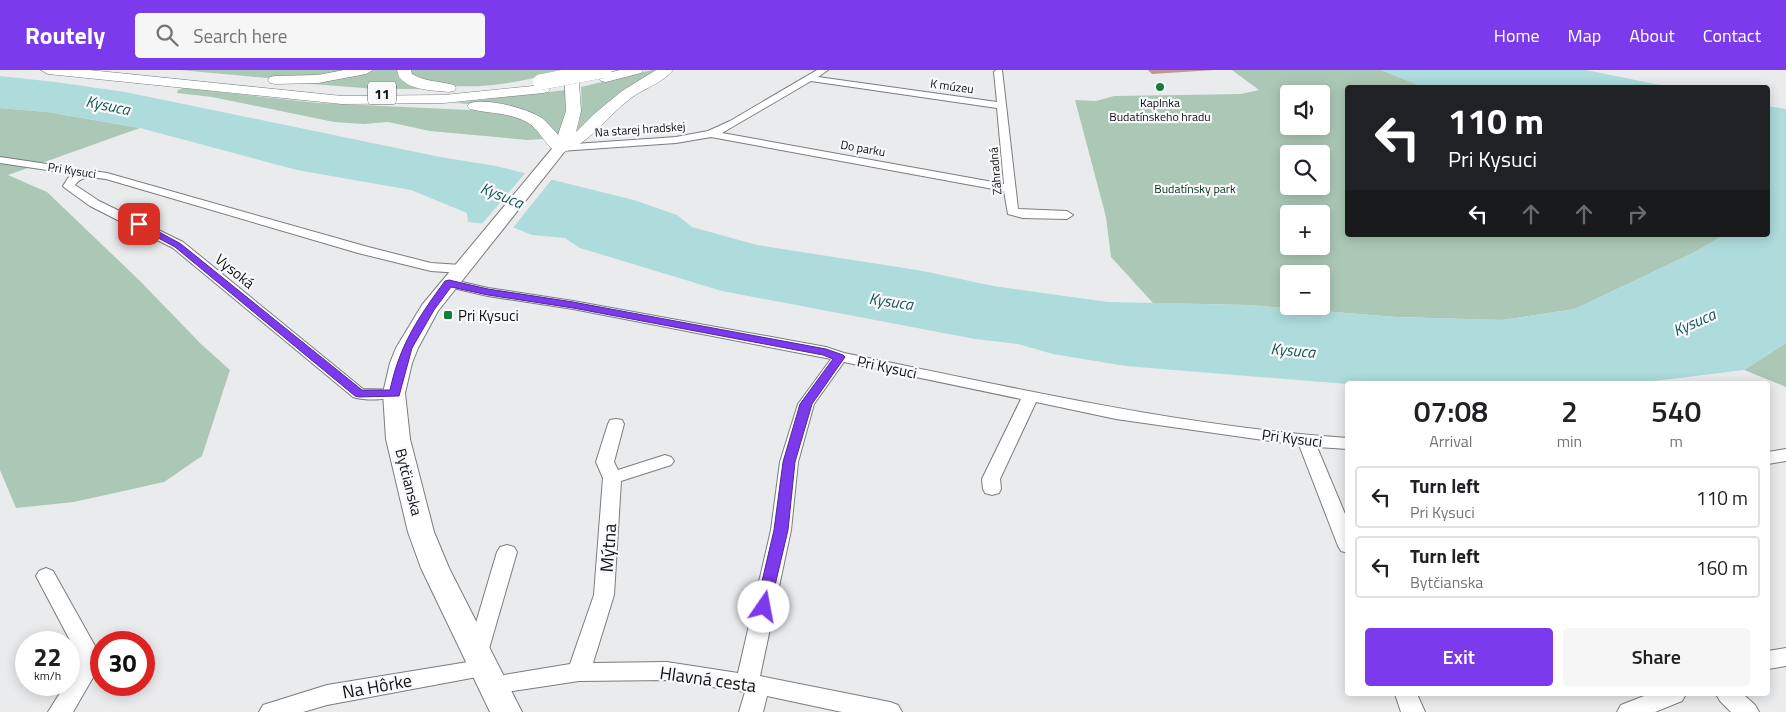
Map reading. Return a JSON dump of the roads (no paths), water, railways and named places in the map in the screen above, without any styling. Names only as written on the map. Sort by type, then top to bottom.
[{"type":"main road","name":"11","points":[[48,70],[342,100],[444,99],[542,86],[636,70]]},
{"type":"main road","name":"11","points":[[127,70],[330,90],[401,93],[479,90],[524,84],[542,86]]},
{"type":"main road","points":[[240,82],[318,79],[366,70]]},
{"type":"main road","points":[[404,70],[405,76],[409,80],[436,87],[461,88],[524,84]]},
{"type":"main road","points":[[560,148],[573,122],[574,115],[575,102],[570,70]]},
{"type":"main road","points":[[560,148],[581,136],[599,117],[626,94],[666,70]]},
{"type":"main road","points":[[342,100],[360,104],[466,106],[520,114],[542,125],[560,148]]},
{"type":"main road","name":"Bytčianska","points":[[491,679],[435,568],[421,532],[398,439],[394,393],[401,363],[407,348],[429,309],[560,148]]},
{"type":"street","name":"Na starej hradskej","points":[[560,148],[676,140],[711,134],[734,123],[823,70]]},
{"type":"street","name":"Záhradná","points":[[999,72],[1012,211],[1023,214],[1067,215]]},
{"type":"street","name":"K múzeu","points":[[809,78],[1002,106]]},
{"type":"street","name":"Do parku","points":[[711,134],[1010,189]]},
{"type":"street","name":"Pri Kysuci","points":[[0,160],[86,172],[154,188],[381,254],[431,267],[461,269],[488,292],[573,305],[826,352],[840,357],[1030,398],[1116,414],[1306,441],[1345,444]]},
{"type":"street","name":"Vysoká","points":[[86,172],[72,180],[69,186],[88,201],[156,232],[178,246],[359,394],[394,393]]},
{"type":"street","points":[[751,712],[753,684],[781,530],[789,462],[806,404],[840,357]]},
{"type":"street","points":[[992,489],[991,479],[1030,398]]},
{"type":"street","name":"Mýtna","points":[[579,672],[604,595],[612,478],[605,462],[616,424]]},
{"type":"street","points":[[1306,441],[1345,538]]},
{"type":"street","points":[[1770,458],[1786,454]]},
{"type":"street","points":[[612,478],[665,461]]},
{"type":"street","points":[[491,679],[507,552]]},
{"type":"street","points":[[46,576],[84,646],[84,674],[60,712]]},
{"type":"street","points":[[1770,660],[1786,657]]},
{"type":"street","name":"Hlavná cesta","points":[[491,679],[579,672],[667,671],[753,684],[836,706],[890,712]]},
{"type":"street","name":"Na Hôrke","points":[[271,712],[327,695],[491,679]]},
{"type":"street","points":[[1407,696],[1413,712]]},
{"type":"street","points":[[1629,712],[1669,696]]},
{"type":"street","points":[[1730,696],[1747,712]]},
{"type":"water","points":[[1381,70],[1586,70],[1660,85],[1419,85]]},
{"type":"water","name":"Kysuca","points":[[0,76],[125,92],[440,157],[496,166],[634,200],[677,215],[692,227],[757,245],[923,271],[993,286],[1108,302],[1248,305],[1280,308],[1280,315],[1330,315],[1330,312],[1396,317],[1502,320],[1575,309],[1695,252],[1721,237],[1770,237],[1770,106],[1786,109],[1786,343],[1744,370],[1654,381],[1345,381],[1345,384],[1126,366],[1053,354],[1018,344],[975,339],[722,291],[580,248],[565,238],[532,235],[512,227],[468,222],[467,213],[411,190],[297,170],[140,128],[48,112],[0,108]]},
{"type":"place","name":"Kaplnka Budatínskeho hradu","points":[[1160,87]]},
{"type":"place","name":"Pri Kysuci","points":[[448,315]]},
{"type":"park label","name":"Budatínsky park","points":[[1195,188]]}]
